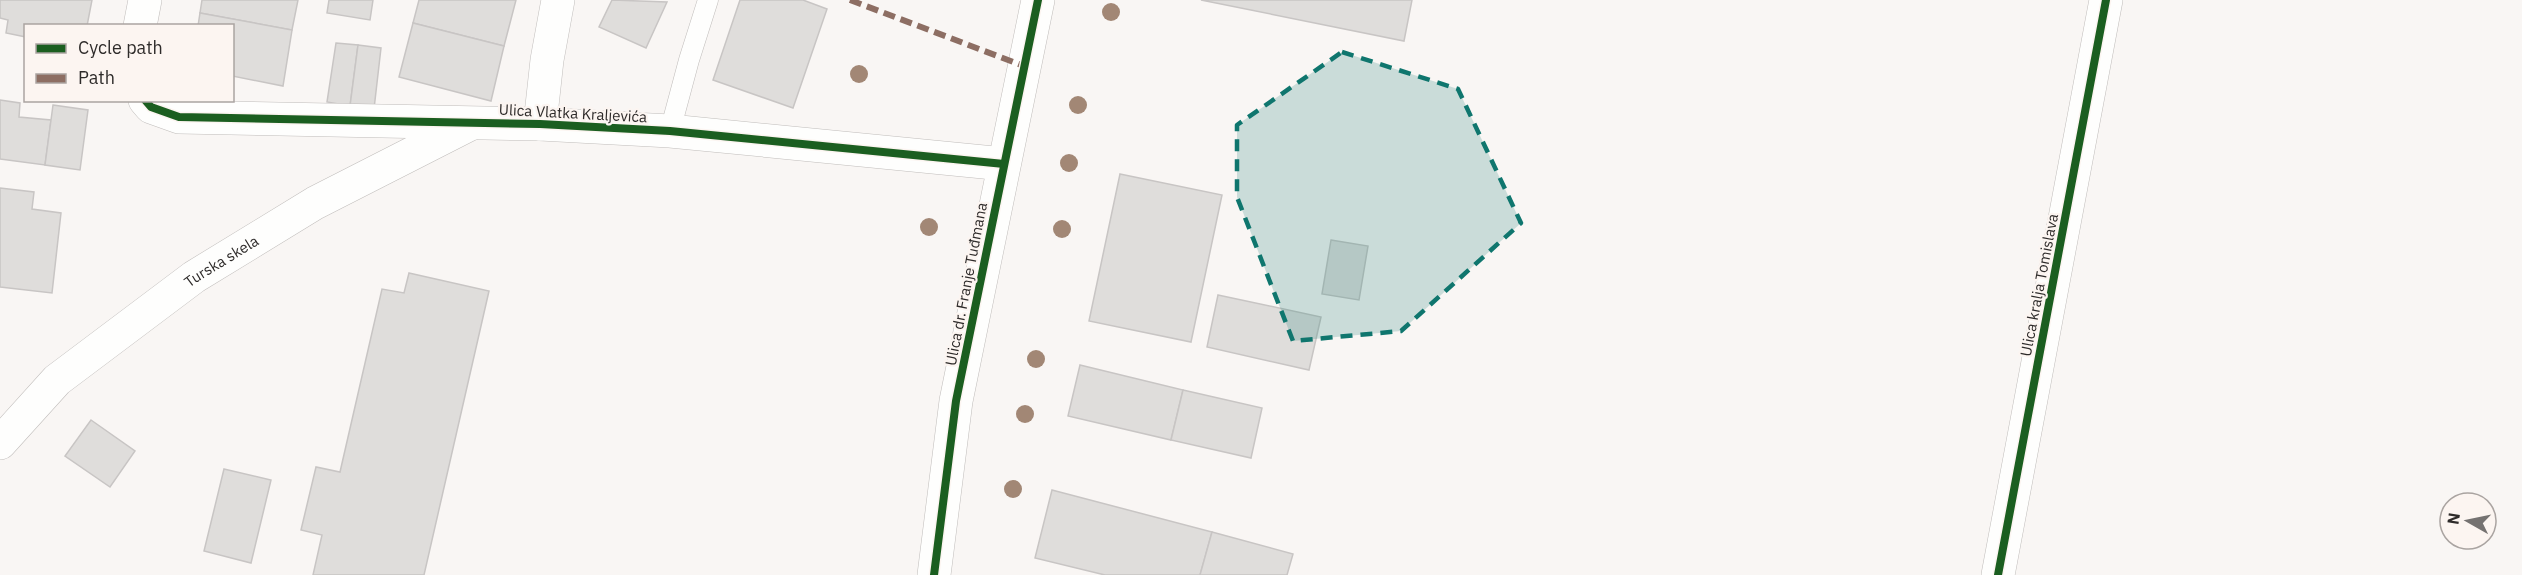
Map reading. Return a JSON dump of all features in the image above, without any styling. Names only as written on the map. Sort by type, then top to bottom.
[{"type":"street","points":[[140,24],[145,0]]},
{"type":"street","name":"Ulica Vlatka Kraljevića","points":[[540,124],[547,60],[558,0]]},
{"type":"street","name":"Ulica dr. Franje Tuđmana","points":[[934,575],[956,401],[1038,0]]},
{"type":"street","name":"Ulica kralja Tomislava","points":[[1998,575],[2106,0]]},
{"type":"street","name":"Ulica Vlatka Kraljevića","points":[[147,102],[151,107],[179,117],[474,122],[670,131],[1004,164]]},
{"type":"street","name":"Turska skela","points":[[0,443],[57,380],[194,277],[315,203],[474,122]]},
{"type":"lane","points":[[670,131],[688,60],[708,0]]},
{"type":"highlighted area","points":[[1342,52],[1458,89],[1521,223],[1401,331],[1293,341],[1237,197],[1237,125]]},
{"type":"building","points":[[0,0],[92,0],[87,24],[24,24],[24,37],[6,33],[8,20],[0,18]]},
{"type":"building","points":[[202,0],[298,0],[292,30],[200,13]]},
{"type":"building","points":[[329,0],[373,0],[370,20],[327,13]]},
{"type":"building","points":[[419,0],[516,0],[504,46],[413,23]]},
{"type":"building","points":[[612,0],[667,2],[646,48],[599,27]]},
{"type":"building","points":[[740,0],[803,0],[827,9],[793,108],[713,80]]},
{"type":"building","points":[[1201,0],[1412,0],[1404,41]]},
{"type":"building","points":[[200,13],[292,30],[283,86],[234,76],[234,24],[198,24]]},
{"type":"building","points":[[413,23],[504,46],[491,101],[399,77]]},
{"type":"building","points":[[336,43],[358,45],[350,106],[327,102]]},
{"type":"building","points":[[358,45],[381,48],[374,109],[350,106]]},
{"type":"building","points":[[0,100],[20,103],[19,117],[51,120],[45,165],[0,159]]},
{"type":"building","points":[[53,105],[88,110],[80,170],[45,165]]},
{"type":"building","points":[[1120,174],[1222,195],[1191,342],[1089,321]]},
{"type":"building","points":[[0,188],[34,192],[32,209],[61,213],[52,293],[0,287]]},
{"type":"building","points":[[1331,240],[1368,246],[1359,300],[1322,294]]},
{"type":"building","points":[[409,273],[489,291],[424,575],[313,575],[322,535],[301,530],[316,467],[340,472],[382,289],[404,293]]},
{"type":"building","points":[[1218,295],[1321,317],[1309,370],[1207,347]]},
{"type":"building","points":[[1080,365],[1183,390],[1171,440],[1068,416]]},
{"type":"building","points":[[1183,390],[1262,408],[1251,458],[1171,440]]},
{"type":"building","points":[[91,420],[135,451],[110,487],[65,456]]},
{"type":"building","points":[[224,469],[271,480],[251,563],[204,551]]},
{"type":"building","points":[[1052,490],[1212,532],[1200,575],[1105,575],[1035,558]]},
{"type":"building","points":[[1212,532],[1293,554],[1287,575],[1200,575]]},
{"type":"marked path","points":[[850,0],[1024,66]]},
{"type":"cycle path","points":[[934,575],[956,401],[1038,0]]},
{"type":"cycle path","points":[[1998,575],[2106,0]]},
{"type":"cycle path","points":[[147,102],[151,107],[179,117],[540,124],[670,131],[1004,164]]}]
